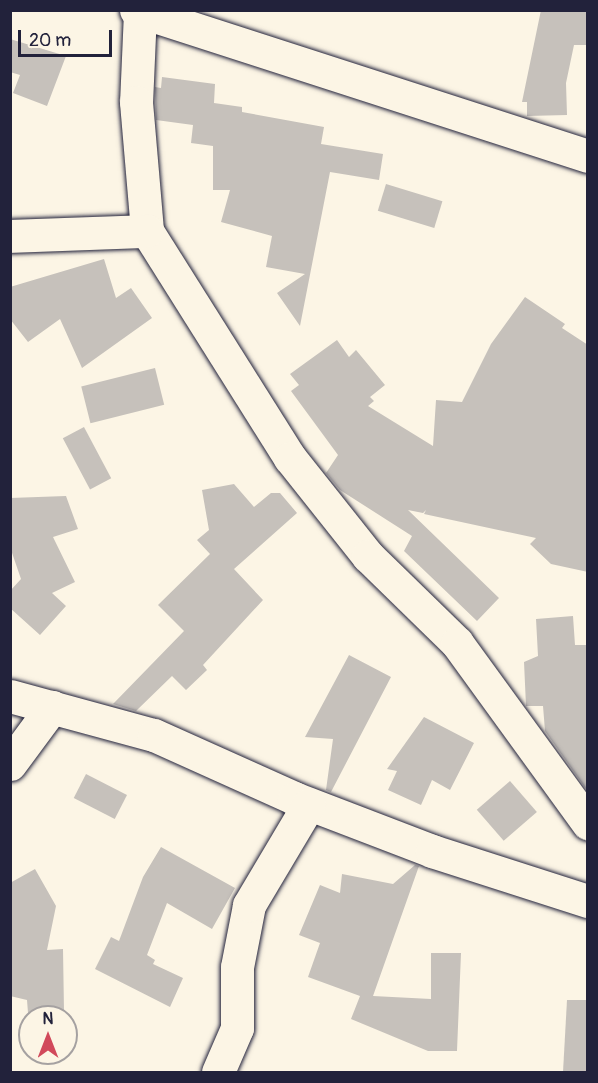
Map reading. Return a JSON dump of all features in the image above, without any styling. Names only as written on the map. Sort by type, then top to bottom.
[{"type":"street","points":[[588,156],[138,11],[136,102],[147,231],[290,458],[368,556],[457,644],[588,823]]},
{"type":"street","points":[[10,236],[147,231]]},
{"type":"street","points":[[10,696],[154,735],[309,804],[432,851],[588,901]]},
{"type":"street","points":[[10,764],[52,707]]},
{"type":"street","points":[[218,1072],[237,1028],[237,967],[249,906],[309,804]]},
{"type":"building","points":[[541,10],[588,10],[588,45],[574,45],[566,83],[567,115],[527,116],[527,102],[522,102]]},
{"type":"building","points":[[10,39],[66,56],[47,106],[13,93],[20,75],[10,72]]},
{"type":"building","points":[[162,77],[215,84],[214,103],[242,107],[242,112],[324,127],[321,144],[383,154],[379,180],[330,172],[300,326],[277,293],[305,274],[266,267],[272,236],[221,222],[230,190],[213,190],[213,146],[191,143],[193,125],[156,120],[155,87],[161,88]]},
{"type":"building","points":[[386,184],[442,201],[434,228],[378,211]]},
{"type":"building","points":[[104,259],[116,298],[131,288],[152,318],[82,368],[60,319],[28,342],[10,319],[10,287]]},
{"type":"building","points":[[525,297],[565,324],[562,328],[588,345],[588,572],[551,564],[530,544],[536,538],[424,514],[426,510],[423,513],[408,510],[499,598],[477,621],[404,551],[412,536],[340,490],[326,473],[338,455],[291,391],[299,385],[290,374],[337,340],[349,357],[356,350],[385,385],[370,397],[374,401],[368,406],[433,446],[436,400],[462,402],[491,344]]},
{"type":"building","points":[[155,368],[164,405],[90,423],[81,386]]},
{"type":"building","points":[[84,427],[111,478],[90,489],[63,438]]},
{"type":"building","points":[[234,484],[254,507],[271,493],[280,493],[297,513],[234,569],[263,600],[203,665],[207,670],[186,690],[172,676],[136,711],[113,704],[184,631],[158,605],[210,554],[197,540],[209,530],[202,490]]},
{"type":"building","points":[[66,496],[78,529],[53,537],[75,582],[52,593],[66,606],[40,635],[10,608],[10,591],[21,579],[10,547],[10,498]]},
{"type":"building","points":[[573,616],[575,645],[588,645],[586,789],[545,731],[543,706],[526,706],[524,662],[538,656],[536,619]]},
{"type":"building","points":[[349,655],[391,677],[331,792],[326,790],[333,739],[305,737]]},
{"type":"building","points":[[424,717],[474,743],[450,790],[432,780],[421,805],[388,790],[397,771],[387,769]]},
{"type":"building","points":[[86,774],[127,795],[115,819],[74,798]]},
{"type":"building","points":[[510,781],[537,812],[504,841],[477,810]]},
{"type":"building","points":[[161,847],[235,888],[212,929],[167,903],[147,955],[155,960],[153,964],[183,978],[170,1007],[95,969],[111,937],[119,941],[143,877]]},
{"type":"building","points":[[415,865],[419,866],[373,996],[431,999],[431,953],[461,953],[457,1051],[428,1051],[351,1019],[360,996],[308,977],[320,943],[299,935],[320,885],[340,893],[342,874],[393,884]]},
{"type":"building","points":[[35,869],[56,906],[47,950],[63,949],[64,1005],[27,1005],[27,1000],[10,996],[10,883]]},
{"type":"building","points":[[567,1000],[588,1000],[588,1072],[563,1072]]}]
